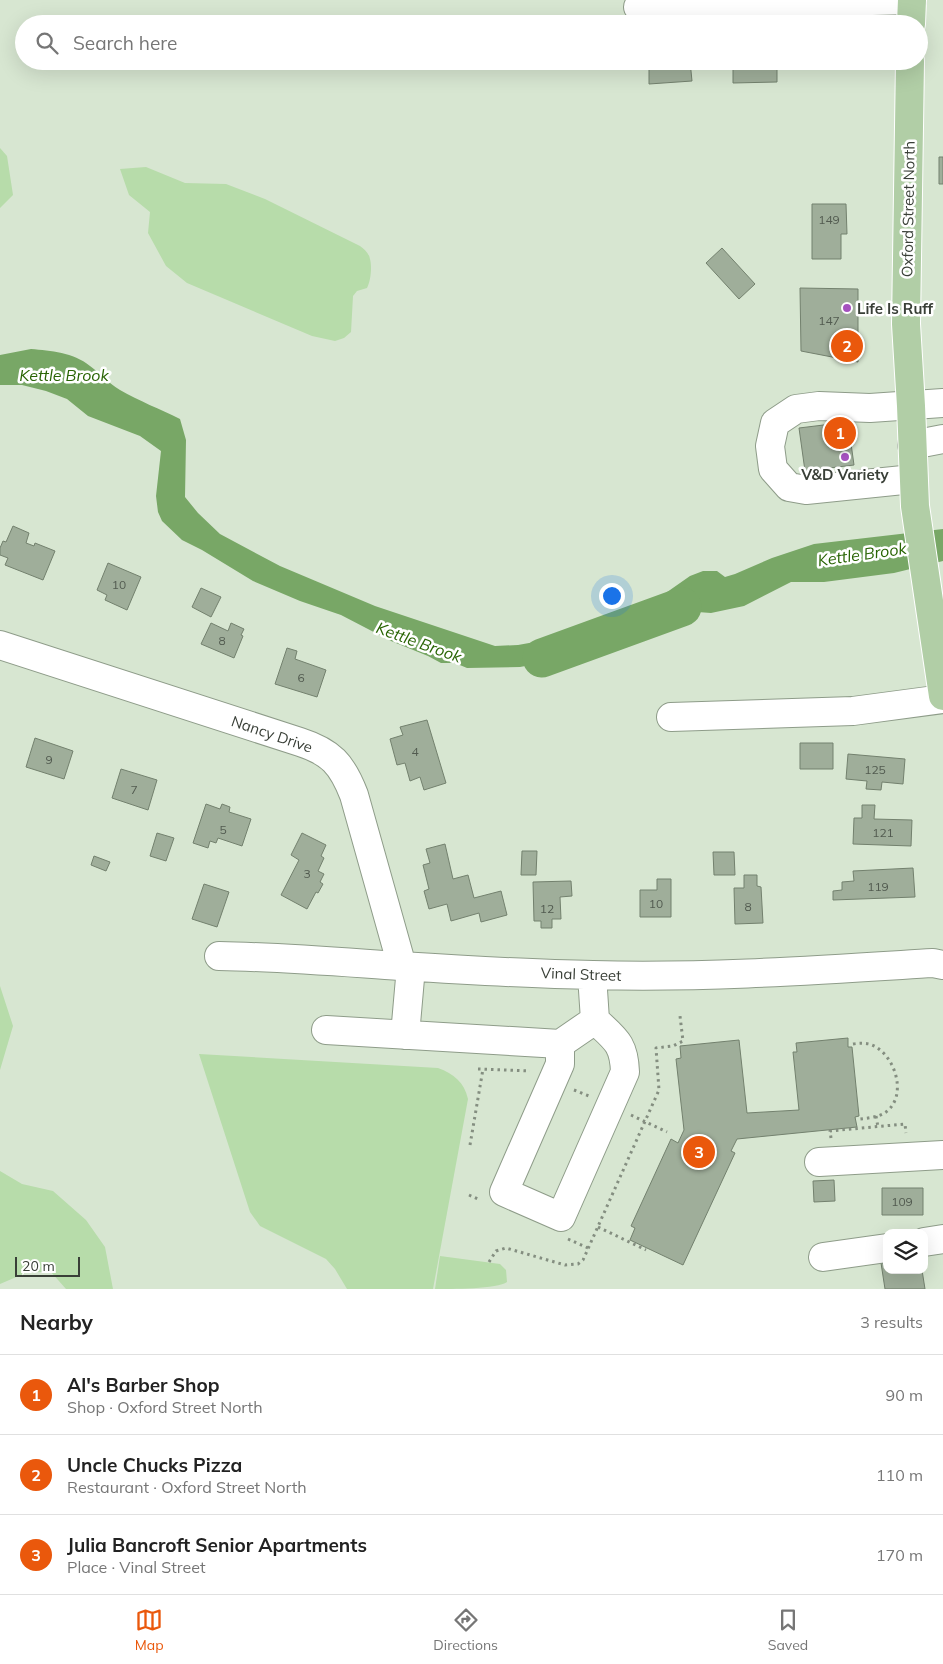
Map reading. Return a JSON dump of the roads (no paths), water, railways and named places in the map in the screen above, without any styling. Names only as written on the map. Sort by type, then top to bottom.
[{"type":"main road","points":[[911,15],[912,0]]},
{"type":"main road","name":"Oxford Street North","points":[[910,70],[906,324],[914,493],[943,698]]},
{"type":"street","points":[[638,7],[912,0]]},
{"type":"street","points":[[914,493],[806,490],[789,487],[773,469],[770,446],[775,423],[796,409],[819,406],[870,408],[943,404]]},
{"type":"street","points":[[912,446],[943,439]]},
{"type":"street","name":"Nancy Drive","points":[[0,645],[300,742],[328,755],[340,767],[348,779],[354,795],[407,966]]},
{"type":"street","points":[[671,716],[854,711],[943,698]]},
{"type":"street","name":"Vinal Street","points":[[219,956],[263,956],[407,966],[592,975],[720,976],[933,963],[943,965]]},
{"type":"street","points":[[405,1035],[407,966]]},
{"type":"street","points":[[560,1044],[560,1064],[504,1192],[561,1217],[625,1072],[625,1057],[619,1043],[595,1020],[592,975]]},
{"type":"street","points":[[326,1030],[560,1044],[595,1020]]},
{"type":"street","points":[[819,1162],[943,1155]]},
{"type":"street","points":[[928,1241],[943,1239]]},
{"type":"street","points":[[823,1257],[883,1249]]},
{"type":"water","name":"Kettle Brook","points":[[31,349],[62,353],[83,361],[120,390],[180,419],[186,440],[185,497],[198,513],[220,534],[280,566],[375,606],[495,646],[518,645],[568,636],[611,617],[652,605],[660,597],[690,576],[703,571],[717,571],[725,577],[814,544],[943,529],[943,561],[894,573],[824,582],[791,582],[744,606],[711,613],[684,611],[610,633],[591,641],[577,651],[558,660],[520,667],[467,668],[455,663],[441,663],[391,641],[341,615],[300,601],[253,581],[182,540],[162,521],[158,512],[156,496],[161,451],[140,436],[88,416],[67,399],[22,385],[0,385],[0,355]]},
{"type":"waterway","name":"Kettle Brook","points":[[542,658],[682,607]]},
{"type":"place","name":"Life Is Ruff","points":[[847,308]]},
{"type":"place","name":"Uncle Chucks Pizza","points":[[847,346]]},
{"type":"place","name":"Al's Barber Shop","points":[[840,433]]},
{"type":"place","name":"V&D Variety","points":[[845,457]]},
{"type":"place","name":"Julia Bancroft Senior Apartments","points":[[699,1152]]}]
